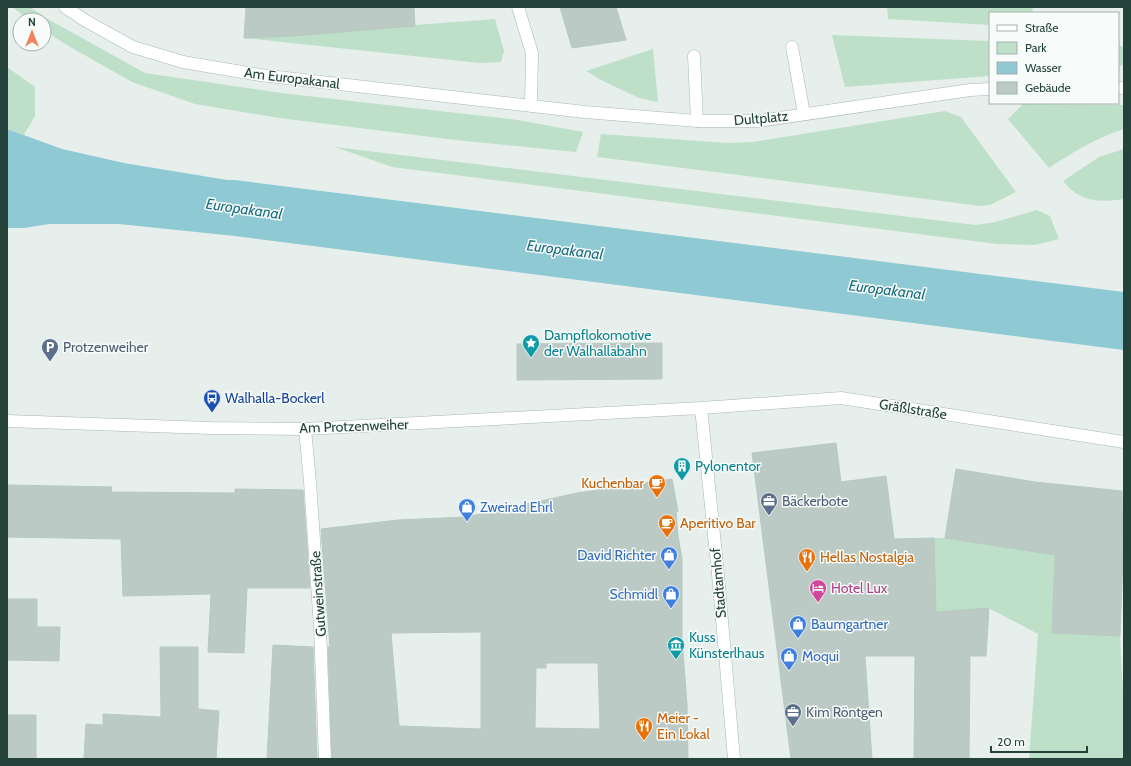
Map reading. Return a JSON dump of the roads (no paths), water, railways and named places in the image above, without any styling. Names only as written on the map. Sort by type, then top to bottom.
[{"type":"street","name":"Am Europakanal","points":[[65,7],[86,21],[133,47],[183,62],[260,75],[531,106]]},
{"type":"street","points":[[518,7],[532,53],[531,106]]},
{"type":"street","points":[[792,47],[804,114]]},
{"type":"street","points":[[694,56],[697,121]]},
{"type":"street","name":"Dultplatz","points":[[531,106],[697,121],[759,121],[970,90],[989,89]]},
{"type":"street","name":"Gräßlstraße","points":[[701,408],[841,398],[1124,442]]},
{"type":"street","name":"Am Protzenweiher","points":[[7,421],[210,428],[306,429],[701,408]]},
{"type":"street","name":"Stadtamhof","points":[[701,408],[718,574],[734,759]]},
{"type":"street","name":"Gutweinstraße","points":[[306,429],[320,627],[325,759]]},
{"type":"water","name":"Europakanal","points":[[7,129],[62,149],[124,163],[227,180],[1124,292],[1124,350],[235,236],[119,224],[49,224],[24,228],[7,228]]},
{"type":"place","name":"Dampflokomotive der Walhallabahn","points":[[531,358]]},
{"type":"place","name":"Protzenweiher","points":[[50,362]]},
{"type":"place","name":"Walhalla-Bockerl","points":[[212,413]]},
{"type":"place","name":"Pylonentor","points":[[682,481]]},
{"type":"place","name":"Kuchenbar","points":[[657,498]]},
{"type":"place","name":"Bäckerbote","points":[[769,516]]},
{"type":"place","name":"Zweirad Ehrl","points":[[467,522]]},
{"type":"place","name":"Aperitivo Bar","points":[[667,538]]},
{"type":"place","name":"David Richter","points":[[669,570]]},
{"type":"place","name":"Hellas Nostalgia","points":[[807,572]]},
{"type":"place","name":"Hotel Lux","points":[[818,603]]},
{"type":"place","name":"Schmidl","points":[[671,609]]},
{"type":"place","name":"Baumgartner","points":[[798,639]]},
{"type":"place","name":"Kuss Künsterlhaus","points":[[676,660]]},
{"type":"place","name":"Moqui","points":[[789,671]]},
{"type":"place","name":"Kim Röntgen","points":[[793,727]]},
{"type":"place","name":"Meier - Ein Lokal","points":[[644,741]]}]
